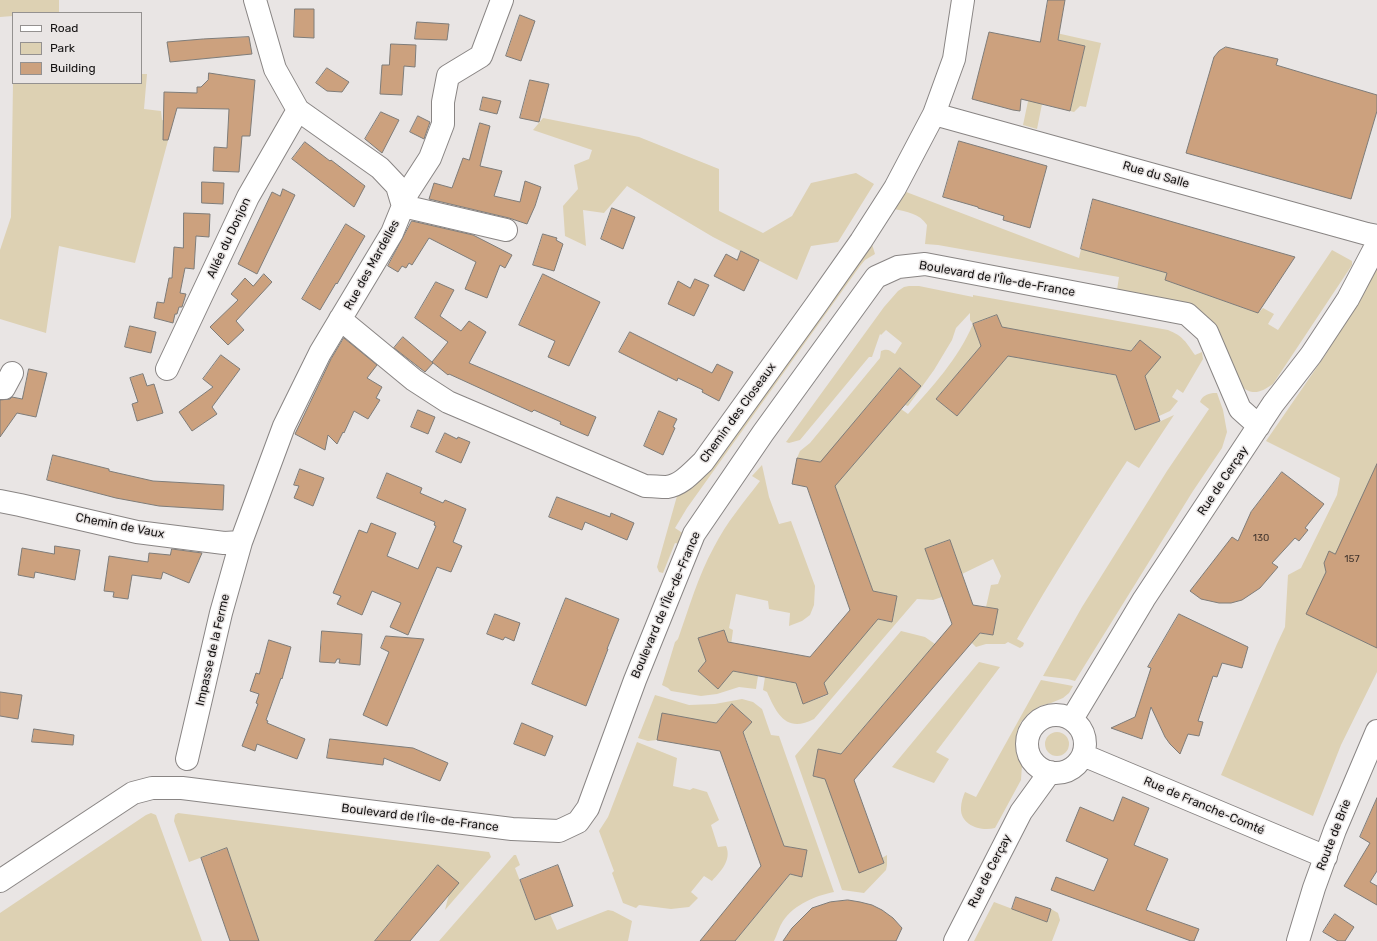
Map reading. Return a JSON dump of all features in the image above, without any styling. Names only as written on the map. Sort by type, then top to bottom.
[{"type":"street","name":"Rue des Mardelles","points":[[240,542],[284,426],[320,353],[392,233],[403,206],[397,186],[380,168],[298,110],[275,69],[255,0]]},
{"type":"street","points":[[502,0],[481,56],[448,76],[443,102],[443,124],[430,158],[408,192],[403,206],[506,230]]},
{"type":"street","name":"Chemin des Closeaux","points":[[340,319],[414,380],[448,402],[645,486],[667,487],[678,483],[703,462],[860,241],[895,188],[934,114],[954,59],[963,0]]},
{"type":"street","name":"Allée du Donjon","points":[[167,369],[248,197],[298,110]]},
{"type":"street","name":"Rue du Salle","points":[[934,114],[1377,236]]},
{"type":"street","name":"Rue de Cerçay","points":[[1072,719],[1144,599],[1273,404],[1311,355],[1348,299],[1377,244]]},
{"type":"street","name":"Boulevard de l'Île-de-France","points":[[0,881],[133,793],[152,788],[182,788],[512,829],[559,831],[578,822],[588,808],[635,680],[694,534],[763,433],[876,277],[898,266],[925,264],[1187,314],[1207,332],[1240,408],[1259,426]]},
{"type":"street","name":"Chemin de Vaux","points":[[0,501],[137,532],[224,543],[240,542]]},
{"type":"street","name":"Impasse de la Ferme","points":[[187,759],[221,613],[240,542]]},
{"type":"street","points":[[1056,715],[1072,719],[1081,729],[1084,738],[1085,748],[1083,755],[1076,765],[1060,773],[1044,769],[1031,759],[1028,749],[1028,739],[1031,730],[1037,722],[1046,717],[1056,715]]},
{"type":"street","name":"Route de Brie","points":[[1298,941],[1314,888],[1335,830],[1377,731]]},
{"type":"street","name":"Rue de Franche-Comté","points":[[1083,755],[1326,857]]},
{"type":"street","name":"Rue de Cerçay","points":[[955,941],[1001,848],[1027,803],[1044,769]]},
{"type":"green space","points":[[0,0],[59,0],[59,12],[12,12],[12,16],[0,17]]},
{"type":"green space","points":[[1043,30],[1101,43],[1086,107],[1080,106],[1074,112],[1070,111],[1085,46],[1049,38],[1042,104],[1037,129],[1023,125]]},
{"type":"green space","points":[[142,74],[147,74],[144,109],[161,111],[162,120],[173,122],[135,263],[59,246],[46,333],[0,319],[0,250],[11,217],[13,84],[142,84]]},
{"type":"green space","points":[[543,118],[639,137],[719,169],[719,211],[763,233],[792,216],[811,183],[856,173],[874,184],[838,242],[811,246],[797,280],[713,237],[627,186],[604,213],[583,210],[586,246],[565,236],[563,206],[578,189],[574,165],[589,159],[592,150],[533,130]]},
{"type":"green space","points":[[901,190],[1079,258],[1081,249],[1167,273],[1165,280],[1258,313],[1263,308],[1274,314],[1268,324],[1278,330],[1332,250],[1352,261],[1352,265],[1273,384],[1264,390],[1252,392],[1240,385],[1212,322],[1191,305],[1180,301],[1117,290],[1119,277],[925,244],[927,225],[924,221],[916,215],[894,209],[871,241],[875,254],[865,260],[860,266],[687,508],[675,528],[684,534],[679,544],[675,543],[663,573],[659,572],[657,567],[677,496]]},
{"type":"green space","points":[[1377,268],[1377,672],[1341,745],[1313,816],[1221,775],[1285,627],[1288,575],[1301,568],[1337,495],[1340,478],[1266,441],[1326,354]]},
{"type":"green space","points":[[909,286],[919,286],[973,297],[973,295],[1168,330],[1184,340],[1195,355],[1202,352],[1203,359],[1183,393],[1177,389],[1172,397],[1178,401],[1170,411],[1159,416],[1144,374],[1161,357],[1140,340],[1129,352],[1127,350],[1006,328],[1003,330],[997,315],[973,324],[970,320],[970,313],[956,328],[952,340],[934,370],[908,406],[905,405],[921,386],[900,368],[819,464],[817,462],[797,458],[800,451],[810,443],[880,358],[881,351],[887,350],[895,354],[902,343],[886,330],[881,335],[880,334],[872,357],[869,357],[800,440],[789,443],[786,442],[884,307],[898,291]]},
{"type":"green space","points":[[973,324],[980,343],[983,344],[936,399],[957,416],[1005,359],[1005,355],[1119,376],[1117,379],[1135,430],[1174,415],[1139,468],[1127,461],[1071,549],[1017,639],[1024,643],[1023,646],[1020,648],[1008,642],[1005,644],[986,644],[976,647],[971,642],[976,633],[993,635],[998,609],[986,607],[991,585],[998,584],[1001,576],[993,559],[962,574],[950,540],[942,597],[933,600],[917,599],[814,719],[805,723],[790,723],[779,714],[767,692],[763,690],[765,677],[799,683],[797,686],[803,704],[828,695],[823,680],[876,619],[892,622],[896,596],[877,592],[874,594],[834,484],[837,483],[901,409],[908,414],[927,393],[960,349]]},
{"type":"green space","points":[[1213,393],[1217,393],[1223,410],[1227,432],[1222,448],[1193,491],[1075,681],[1043,676],[1082,607],[1167,471],[1209,409],[1200,402],[1202,398]]},
{"type":"green space","points":[[762,465],[769,497],[779,524],[791,521],[815,586],[814,605],[810,615],[802,621],[789,626],[790,613],[769,609],[768,601],[736,594],[729,628],[733,630],[731,645],[729,645],[723,630],[699,638],[705,657],[708,659],[698,671],[718,688],[731,670],[758,676],[756,689],[739,687],[717,694],[701,696],[671,691],[662,685],[675,642],[678,639],[698,581],[719,538],[760,481],[752,476]]},
{"type":"green space","points":[[901,631],[925,637],[935,644],[839,756],[818,750],[813,776],[829,779],[859,872],[884,863],[882,858],[887,855],[886,870],[864,893],[842,890],[795,756]]},
{"type":"green space","points":[[979,662],[1000,667],[936,752],[949,759],[934,783],[892,767]]},
{"type":"green space","points":[[1041,680],[1073,686],[1069,693],[1063,698],[1040,706],[1028,714],[1021,722],[1017,732],[1016,744],[1017,756],[1022,765],[1021,780],[995,828],[984,829],[972,826],[964,819],[962,814],[961,804],[965,792],[976,797]]},
{"type":"green space","points":[[655,695],[689,705],[715,704],[742,699],[753,702],[762,709],[771,735],[779,736],[834,892],[813,898],[799,905],[783,921],[774,941],[735,941],[788,877],[788,874],[802,876],[807,851],[787,846],[785,849],[745,736],[742,734],[752,722],[732,704],[718,720],[718,724],[657,740],[648,741],[638,738]]},
{"type":"green space","points":[[1057,732],[1062,733],[1068,739],[1068,749],[1062,755],[1057,756],[1052,755],[1046,749],[1045,744],[1046,739],[1052,733]]},
{"type":"green space","points":[[637,742],[677,758],[673,786],[690,790],[693,788],[707,792],[719,820],[711,825],[718,847],[726,846],[728,856],[727,861],[712,881],[704,876],[691,892],[698,898],[689,907],[671,909],[639,905],[636,908],[623,903],[612,873],[614,871],[599,831],[608,817]]},
{"type":"green space","points":[[151,813],[156,815],[202,941],[0,941],[0,913]]},
{"type":"green space","points":[[178,813],[489,852],[491,857],[445,910],[449,894],[438,866],[375,941],[259,941],[227,848],[189,862],[174,821],[175,815]]},
{"type":"green space","points":[[514,855],[516,855],[520,865],[515,868],[535,920],[550,914],[557,930],[608,910],[613,911],[632,921],[628,941],[439,941]]},
{"type":"green space","points":[[994,902],[1047,922],[1051,909],[1058,913],[1060,920],[1052,941],[974,941]]},
{"type":"building","points":[[1048,0],[1065,0],[1058,40],[1085,46],[1070,111],[1021,99],[1020,111],[972,99],[989,32],[1040,42]]},
{"type":"building","points":[[295,9],[314,9],[314,38],[294,37]]},
{"type":"building","points":[[520,15],[535,21],[521,61],[506,56]]},
{"type":"building","points":[[417,22],[449,24],[447,40],[415,39]]},
{"type":"building","points":[[249,37],[252,54],[170,62],[167,42]]},
{"type":"building","points":[[391,44],[416,45],[415,67],[404,66],[402,95],[380,94],[382,65],[389,65]]},
{"type":"building","points":[[1226,47],[1278,59],[1276,65],[1377,95],[1377,111],[1351,199],[1186,153],[1214,57],[1219,51]]},
{"type":"building","points":[[327,68],[349,82],[342,92],[327,91],[316,83]]},
{"type":"building","points":[[209,73],[255,80],[250,136],[242,136],[239,172],[213,171],[214,147],[227,148],[229,109],[177,108],[168,140],[163,140],[164,92],[197,93],[197,87],[201,87],[208,80]]},
{"type":"building","points":[[530,80],[549,84],[539,122],[520,118]]},
{"type":"building","points":[[483,97],[501,101],[497,114],[480,110]]},
{"type":"building","points":[[381,112],[399,120],[382,153],[365,139]]},
{"type":"building","points":[[418,116],[430,122],[424,139],[410,132]]},
{"type":"building","points":[[480,123],[490,126],[480,166],[502,171],[494,196],[520,202],[525,181],[541,187],[527,224],[509,218],[429,199],[434,183],[452,188],[463,158],[469,160]]},
{"type":"building","points":[[959,141],[1047,166],[1030,228],[1003,220],[1004,216],[943,197]]},
{"type":"building","points":[[305,142],[365,186],[354,207],[292,159]]},
{"type":"building","points":[[202,182],[224,183],[223,204],[202,203]]},
{"type":"building","points":[[283,189],[295,195],[257,274],[238,264],[272,192],[280,196]]},
{"type":"building","points":[[1093,199],[1295,257],[1258,313],[1165,280],[1167,273],[1081,249]]},
{"type":"building","points":[[612,208],[635,217],[623,249],[601,239]]},
{"type":"building","points":[[184,213],[210,214],[209,237],[196,236],[194,269],[185,268],[180,293],[186,294],[182,307],[179,307],[177,314],[175,314],[173,323],[154,318],[157,302],[164,303],[169,278],[172,278],[174,247],[183,248]]},
{"type":"building","points":[[412,221],[473,235],[512,255],[505,268],[500,265],[487,298],[465,289],[476,262],[429,238],[412,265],[409,263],[406,268],[402,266],[398,272],[388,266]]},
{"type":"building","points":[[346,224],[365,236],[320,310],[302,299]]},
{"type":"building","points":[[543,234],[557,238],[556,240],[563,244],[554,271],[533,265]]},
{"type":"building","points":[[741,251],[759,260],[744,291],[714,276],[726,254],[737,260]]},
{"type":"building","points":[[264,274],[272,282],[236,321],[244,330],[228,345],[210,327],[238,300],[231,294],[245,278],[253,286]]},
{"type":"building","points":[[543,274],[600,302],[569,366],[548,357],[555,341],[519,325]]},
{"type":"building","points":[[695,279],[709,285],[694,316],[668,304],[678,281],[690,288]]},
{"type":"building","points":[[436,282],[454,290],[440,316],[461,331],[469,321],[486,332],[469,363],[596,417],[588,436],[560,424],[561,422],[534,410],[532,412],[449,374],[448,375],[432,362],[448,342],[415,318]]},
{"type":"building","points":[[997,315],[1002,327],[1131,351],[1140,340],[1161,357],[1145,376],[1160,421],[1135,430],[1116,375],[1008,356],[957,416],[936,399],[981,346],[973,324]]},
{"type":"building","points":[[130,326],[156,332],[151,353],[125,347]]},
{"type":"building","points":[[630,332],[712,373],[717,364],[733,372],[719,401],[702,392],[703,390],[678,378],[677,381],[619,352]]},
{"type":"building","points":[[403,337],[433,363],[425,372],[394,348]]},
{"type":"building","points":[[344,338],[377,365],[367,378],[382,387],[376,398],[380,400],[368,419],[354,411],[337,444],[328,435],[325,450],[295,434],[331,359]]},
{"type":"building","points":[[221,355],[240,369],[212,407],[217,414],[192,431],[179,412],[213,387],[203,379]]},
{"type":"building","points":[[900,368],[921,386],[835,486],[873,591],[897,596],[892,622],[878,619],[824,683],[828,694],[803,704],[796,683],[733,671],[718,689],[698,671],[706,661],[698,638],[724,630],[728,642],[810,657],[850,610],[807,487],[792,484],[797,458],[820,462]]},
{"type":"building","points":[[29,369],[47,373],[36,417],[17,413],[0,437],[0,400],[10,399],[12,397],[22,399]]},
{"type":"building","points":[[143,374],[147,386],[154,384],[163,413],[137,421],[132,404],[138,402],[130,378]]},
{"type":"building","points":[[418,410],[435,417],[428,434],[411,427]]},
{"type":"building","points":[[659,411],[677,419],[673,427],[675,428],[663,455],[644,446]]},
{"type":"building","points":[[445,433],[457,439],[458,437],[470,442],[461,463],[436,452]]},
{"type":"building","points":[[53,455],[109,469],[109,471],[153,481],[224,485],[223,510],[159,506],[116,498],[47,480]]},
{"type":"building","points":[[1377,464],[1377,648],[1306,614],[1326,572],[1324,563],[1329,551],[1335,554]]},
{"type":"building","points":[[300,469],[324,478],[313,506],[294,498],[299,486],[294,485]]},
{"type":"building","points":[[1282,472],[1324,504],[1305,528],[1308,530],[1299,541],[1295,538],[1272,563],[1278,567],[1260,588],[1242,600],[1231,603],[1219,603],[1201,599],[1190,591],[1232,537],[1238,541],[1251,512]]},
{"type":"building","points":[[387,473],[422,488],[420,493],[443,503],[445,500],[466,509],[453,542],[462,546],[451,572],[437,567],[408,635],[390,627],[401,603],[372,591],[362,615],[337,604],[341,596],[333,593],[359,530],[367,533],[371,523],[396,533],[387,556],[418,569],[436,526],[434,525],[435,522],[377,498]]},
{"type":"building","points":[[557,497],[610,517],[611,513],[634,523],[627,540],[585,522],[582,530],[549,517]]},
{"type":"building","points":[[950,540],[973,605],[998,609],[993,635],[980,633],[854,780],[884,863],[859,873],[825,779],[813,776],[818,749],[841,754],[952,624],[925,549]]},
{"type":"building","points":[[55,546],[80,550],[75,580],[35,572],[34,578],[18,575],[22,548],[54,554]]},
{"type":"building","points":[[172,549],[202,553],[189,583],[163,572],[161,579],[132,575],[128,599],[113,597],[114,592],[104,591],[109,556],[148,562],[149,553],[170,555]]},
{"type":"building","points":[[566,598],[619,619],[586,706],[532,684]]},
{"type":"building","points":[[495,614],[520,623],[514,641],[505,637],[503,640],[487,634]]},
{"type":"building","points":[[1179,614],[1248,647],[1242,668],[1222,663],[1217,677],[1213,676],[1198,721],[1203,722],[1199,736],[1188,734],[1180,754],[1165,737],[1151,707],[1142,739],[1111,728],[1135,717],[1151,668],[1148,667]]},
{"type":"building","points":[[322,631],[362,634],[360,665],[339,663],[340,659],[337,659],[335,663],[320,662]]},
{"type":"building","points":[[386,636],[424,639],[387,726],[363,715],[389,652],[381,648]]},
{"type":"building","points":[[269,640],[291,647],[282,679],[281,678],[266,720],[268,721],[267,723],[305,739],[297,759],[257,744],[255,751],[242,746],[258,704],[256,703],[259,694],[250,691],[256,673],[259,674]]},
{"type":"building","points":[[0,692],[22,695],[18,719],[0,716]]},
{"type":"building","points":[[732,704],[752,722],[743,732],[784,846],[807,850],[802,877],[790,874],[735,941],[700,941],[761,866],[720,751],[657,740],[662,713],[716,723]]},
{"type":"building","points":[[522,723],[553,736],[545,756],[514,744]]},
{"type":"building","points":[[34,729],[74,735],[73,745],[32,742]]},
{"type":"building","points":[[330,739],[413,748],[448,763],[440,781],[384,758],[383,765],[327,758]]},
{"type":"building","points":[[1123,797],[1149,808],[1134,845],[1168,859],[1146,910],[1199,929],[1194,941],[1051,890],[1056,877],[1094,891],[1108,859],[1066,841],[1080,807],[1113,821]]},
{"type":"building","points":[[1377,798],[1377,871],[1370,882],[1377,886],[1377,905],[1344,886],[1370,843],[1360,837]]},
{"type":"building","points":[[227,848],[259,941],[230,941],[201,858]]},
{"type":"building","points":[[438,865],[459,883],[410,941],[375,941]]},
{"type":"building","points":[[558,865],[573,906],[535,920],[520,880]]},
{"type":"building","points":[[1016,897],[1051,909],[1047,922],[1012,909]]},
{"type":"building","points":[[848,900],[872,905],[893,918],[902,928],[896,941],[783,941],[792,928],[812,908],[830,902]]},
{"type":"building","points":[[1335,914],[1354,927],[1345,941],[1338,941],[1323,932]]}]
